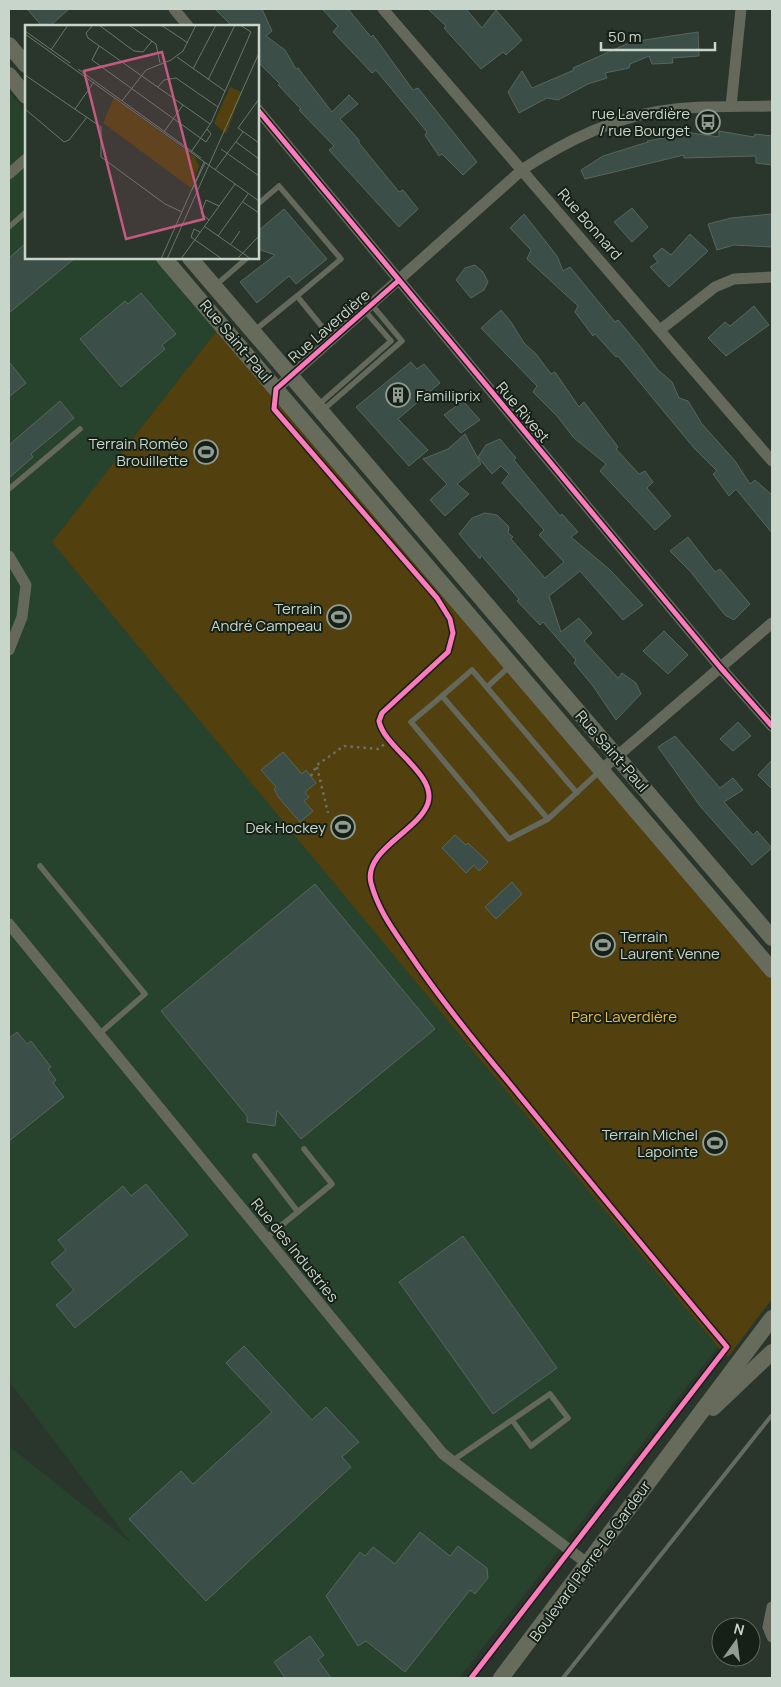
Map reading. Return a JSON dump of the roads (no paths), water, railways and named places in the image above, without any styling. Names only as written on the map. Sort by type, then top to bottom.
[{"type":"street","points":[[174,9],[187,25]]},
{"type":"street","name":"Rue Bonnard","points":[[383,9],[772,461]]},
{"type":"street","points":[[731,106],[741,9]]},
{"type":"street","points":[[9,44],[25,64]]},
{"type":"street","points":[[9,75],[25,95]]},
{"type":"street","name":"Rue Laverdière","points":[[276,388],[523,170],[553,150],[586,134],[653,112],[731,106],[772,106]]},
{"type":"street","name":"Rue Rivest","points":[[259,111],[398,282],[720,668],[772,726]]},
{"type":"street","points":[[9,174],[25,159]]},
{"type":"street","name":"Rue Saint-Paul","points":[[165,259],[772,970]]},
{"type":"street","name":"Rue Saint-Paul","points":[[191,259],[769,934],[750,944]]},
{"type":"street","points":[[660,330],[715,288],[734,279],[772,277]]},
{"type":"street","points":[[192,290],[212,283]]},
{"type":"street","points":[[385,515],[401,504]]},
{"type":"street","points":[[9,556],[26,585],[22,617],[9,650]]},
{"type":"street","points":[[449,591],[464,578]]},
{"type":"street","points":[[602,770],[772,623]]},
{"type":"street","points":[[515,668],[533,658]]},
{"type":"street","points":[[676,857],[692,844]]},
{"type":"street","name":"Rue des Industries","points":[[9,924],[443,1454],[588,1564]]},
{"type":"street","name":"Boulevard Pierre-Le Gardeur","points":[[501,1678],[772,1318]]},
{"type":"street","name":"Boulevard Pierre-Le Gardeur","points":[[677,1442],[772,1352]]},
{"type":"street","points":[[772,1607],[768,1617],[768,1627],[772,1637]]},
{"type":"lane","points":[[253,331],[341,260],[279,186],[259,203]]},
{"type":"lane","points":[[9,228],[25,213]]},
{"type":"lane","points":[[212,283],[246,259]]},
{"type":"lane","points":[[297,296],[332,340]]},
{"type":"lane","points":[[320,409],[402,341],[368,308]]},
{"type":"lane","points":[[320,409],[391,341],[368,308]]},
{"type":"lane","points":[[9,489],[80,429]]},
{"type":"lane","points":[[486,687],[515,668]]},
{"type":"lane","points":[[577,793],[472,670],[412,722],[509,839],[548,819],[577,793],[602,770]]},
{"type":"lane","points":[[442,696],[548,819]]},
{"type":"lane","points":[[40,866],[146,994],[99,1034]]},
{"type":"lane","points":[[266,1238],[332,1184],[304,1149]]},
{"type":"lane","points":[[255,1156],[298,1212]]},
{"type":"lane","points":[[452,1461],[550,1394],[568,1418],[530,1446],[512,1420]]},
{"type":"railway","points":[[563,1678],[772,1415]]},
{"type":"place","name":"rue Laverdière / rue Bourget","points":[[708,122]]},
{"type":"place","name":"Familiprix","points":[[398,395]]},
{"type":"place","name":"Terrain Roméo Brouillette","points":[[206,452]]},
{"type":"place","name":"Terrain André Campeau","points":[[339,617]]},
{"type":"place","name":"Dek Hockey","points":[[343,827]]},
{"type":"place","name":"Terrain Laurent Venne","points":[[603,945]]},
{"type":"place","name":"Terrain Michel Lapointe","points":[[715,1143]]},
{"type":"park label","name":"Parc Laverdière","points":[[624,1016]]}]
